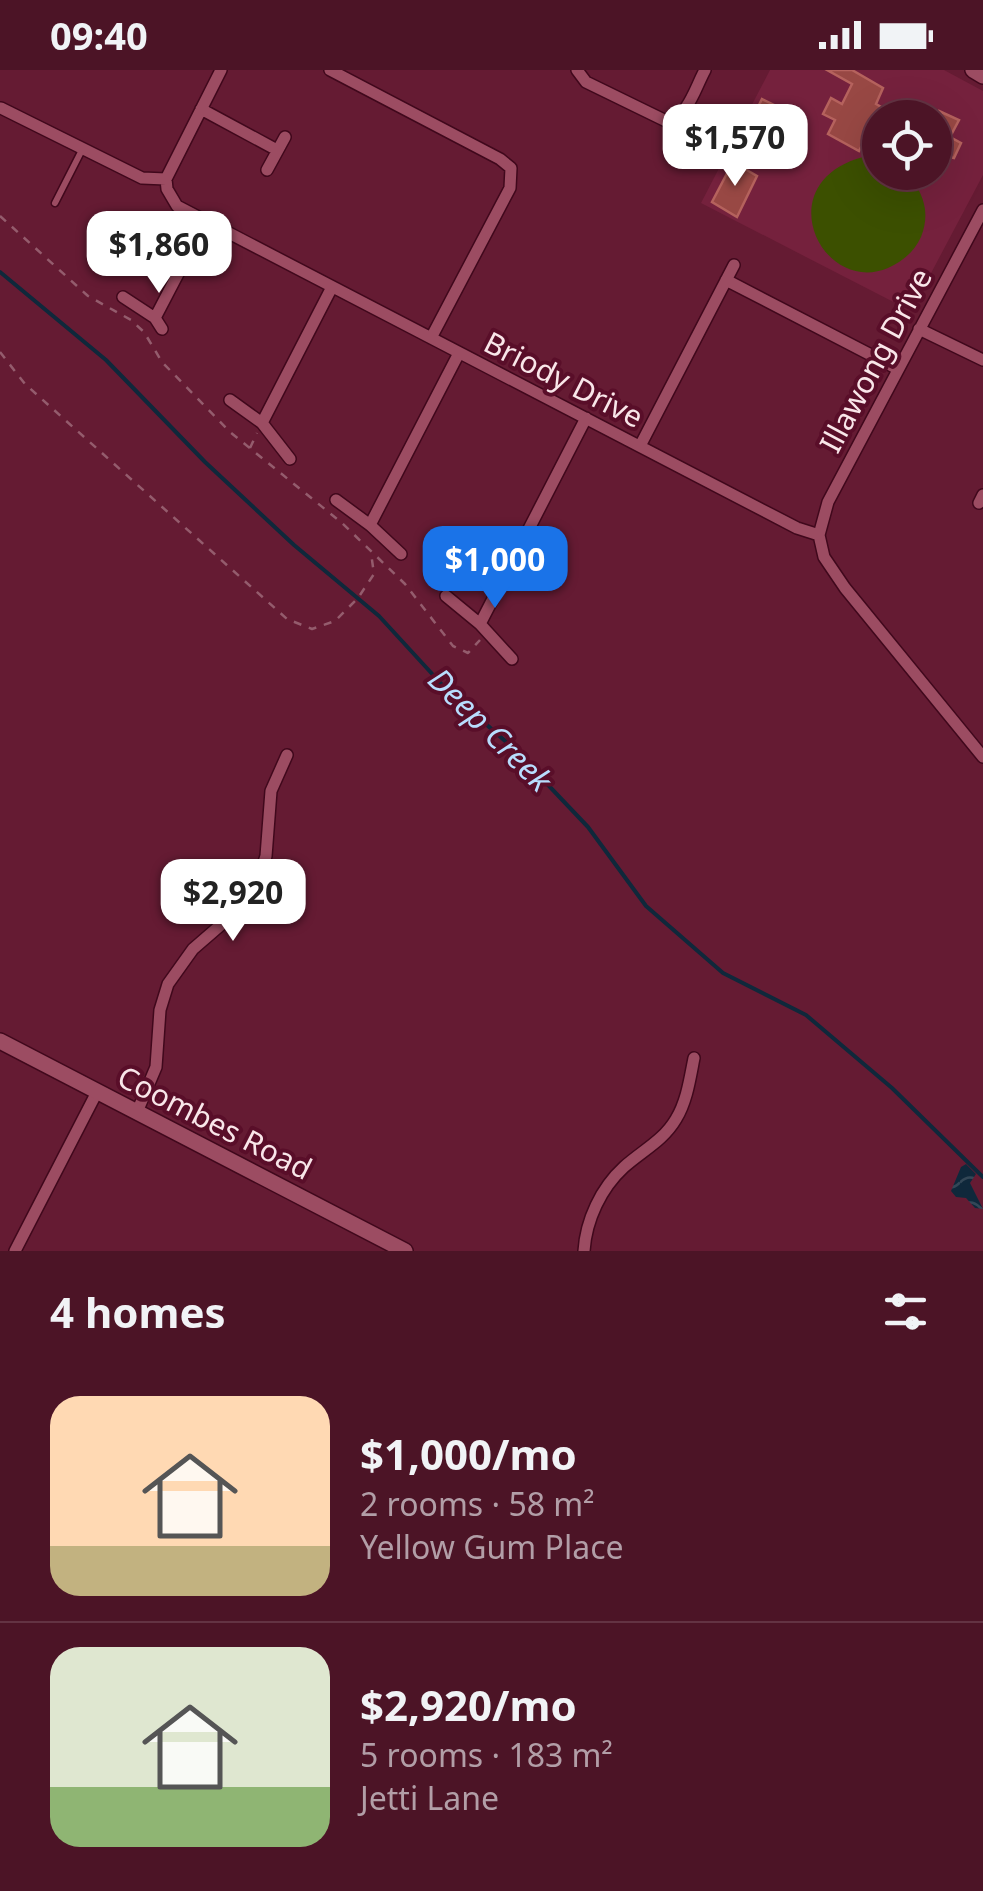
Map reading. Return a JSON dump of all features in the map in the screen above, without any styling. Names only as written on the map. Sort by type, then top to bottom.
[{"type":"street","points":[[1,108],[142,178],[166,178],[221,70]]},
{"type":"street","points":[[330,70],[511,168],[510,188],[431,338]]},
{"type":"street","points":[[577,70],[586,82],[666,120],[675,120],[705,70]]},
{"type":"street","points":[[201,108],[277,150]]},
{"type":"street","points":[[266,170],[285,137]]},
{"type":"street","name":"Briody Drive","points":[[166,178],[171,199],[177,206],[205,222],[819,536]]},
{"type":"street","name":"Illawong Drive","points":[[819,536],[828,502],[983,210]]},
{"type":"street","points":[[123,296],[158,324],[205,222]]},
{"type":"street","points":[[640,446],[734,265]]},
{"type":"street","points":[[726,280],[898,369]]},
{"type":"street","points":[[262,423],[332,287]]},
{"type":"street","points":[[920,329],[983,360]]},
{"type":"street","points":[[370,525],[459,353]]},
{"type":"street","points":[[230,400],[262,423],[290,458]]},
{"type":"street","points":[[483,628],[586,418]]},
{"type":"street","points":[[336,500],[402,554]]},
{"type":"street","points":[[819,536],[824,557],[845,588],[983,757]]},
{"type":"street","points":[[446,596],[512,659]]},
{"type":"street","points":[[138,1112],[156,1067],[160,1010],[168,984],[192,948],[246,904],[258,882],[266,856],[271,791],[287,755]]},
{"type":"street","name":"Coombes Road","points":[[0,1041],[405,1251]]},
{"type":"street","points":[[584,1251],[589,1222],[608,1185],[624,1167],[654,1146],[676,1119],[694,1058]]},
{"type":"street","points":[[21,1249],[97,1092]]},
{"type":"lane","points":[[55,203],[83,148]]},
{"type":"path","points":[[0,216],[88,296],[131,320],[144,332],[162,362],[250,448],[342,523],[405,584],[454,646],[468,653],[483,628]]},
{"type":"path","points":[[0,352],[25,384],[287,619],[312,628],[334,621],[358,598],[374,574],[371,551]]},
{"type":"path","points":[[250,448],[262,423]]},
{"type":"shaded area","points":[[770,70],[944,70],[983,91],[983,175],[911,311],[701,203]]},
{"type":"green space","points":[[862,157],[862,190],[918,190],[925,219],[921,237],[908,256],[888,268],[864,272],[843,266],[826,252],[815,233],[811,211],[817,189],[834,170]]},
{"type":"water","points":[[966,1164],[976,1174],[970,1183],[983,1209],[975,1208],[951,1191]]},
{"type":"building","points":[[827,70],[852,70],[883,88],[878,100],[862,100],[859,151],[828,134],[835,120],[823,114],[831,98],[842,104],[852,84]]},
{"type":"building","points":[[762,99],[774,105],[792,131],[789,138],[783,135],[776,164],[734,155]]},
{"type":"building","points":[[952,138],[961,143],[952,157]]},
{"type":"building","points":[[733,162],[757,176],[737,217],[712,202]]},
{"type":"waterway","name":"Deep Creek","points":[[0,272],[106,360],[205,462],[294,545],[379,616],[446,689],[512,747],[588,827],[646,906],[723,973],[806,1015],[892,1088],[983,1177]]}]
